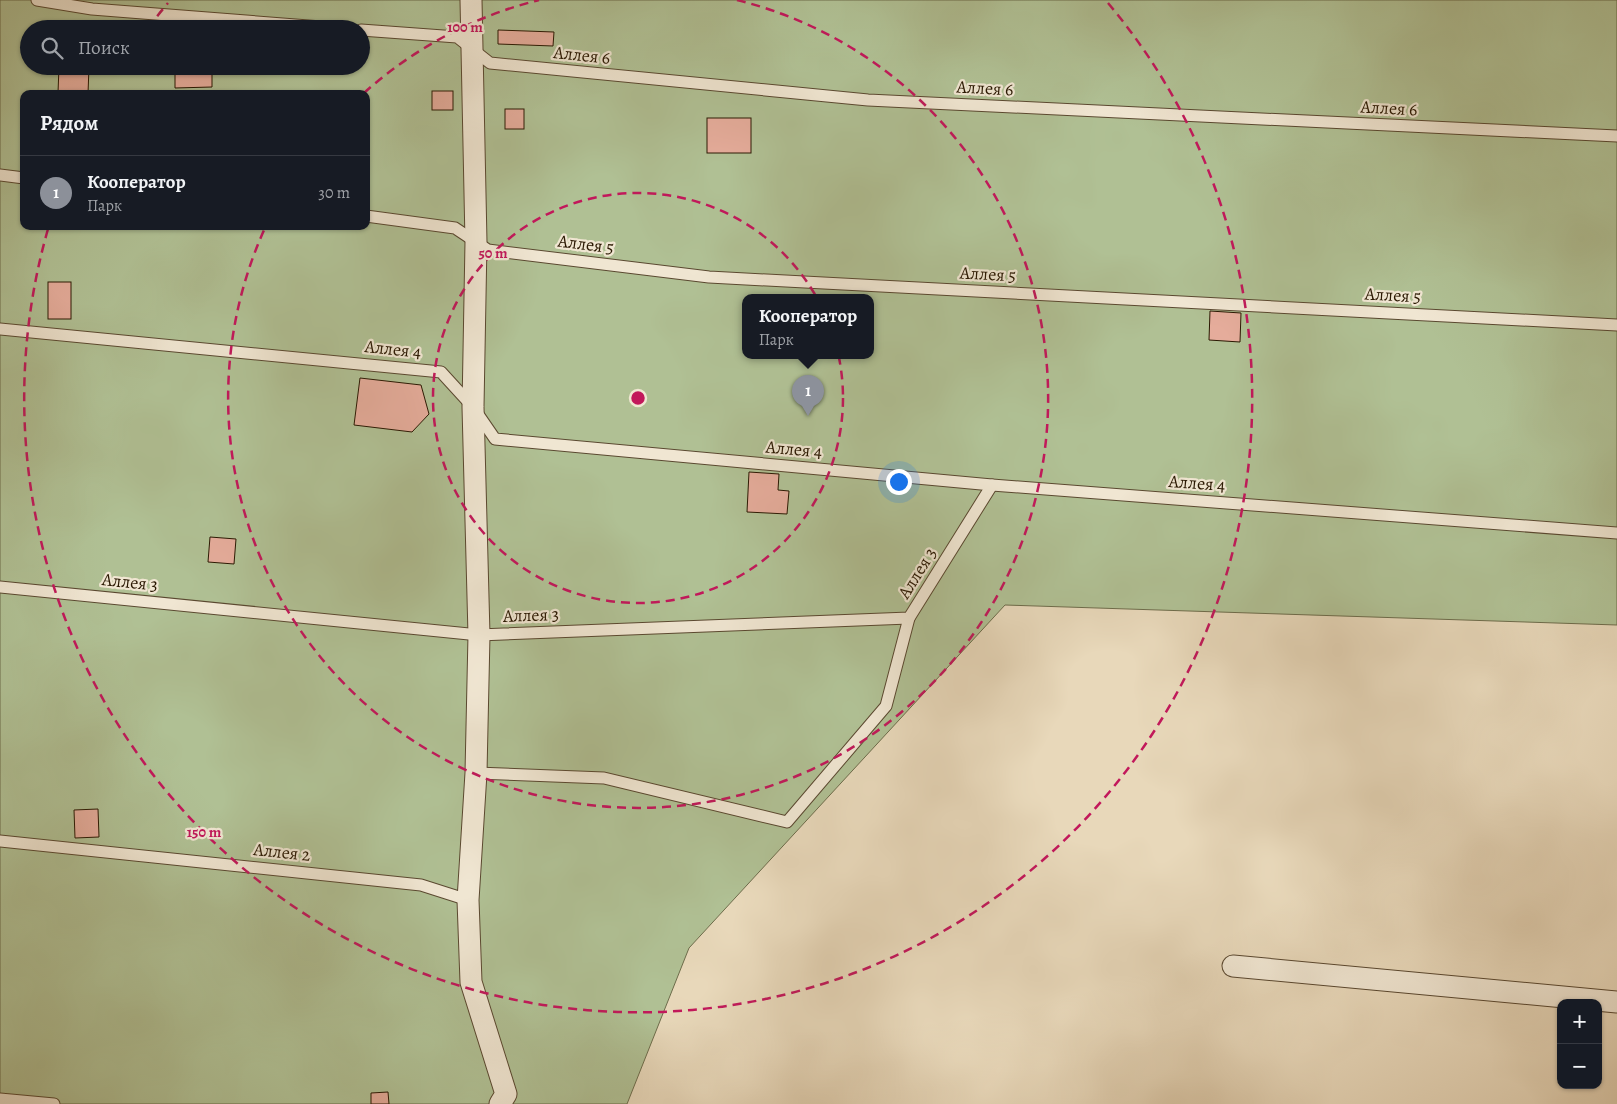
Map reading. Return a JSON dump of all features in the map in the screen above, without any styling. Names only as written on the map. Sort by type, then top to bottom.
[{"type":"street","points":[[471,0],[476,242],[473,407],[479,635],[476,773],[468,900],[471,982],[506,1094],[500,1104]]},
{"type":"street","points":[[1233,966],[1617,1002]]},
{"type":"lane","points":[[37,0],[92,9],[232,20]]},
{"type":"lane","name":"Аллея 6","points":[[370,31],[457,37],[490,64],[868,100],[1617,136]]},
{"type":"lane","points":[[0,175],[20,178]]},
{"type":"lane","name":"Аллея 5","points":[[370,217],[455,228],[488,250],[709,277],[1617,325]]},
{"type":"lane","name":"Аллея 4","points":[[0,329],[441,372],[473,407],[495,439],[992,485],[1617,533]]},
{"type":"lane","name":"Аллея 3","points":[[0,587],[479,635],[909,618],[992,485]]},
{"type":"lane","points":[[476,773],[604,778],[787,822],[886,706],[909,618]]},
{"type":"lane","name":"Аллея 2","points":[[0,841],[421,884],[468,900]]},
{"type":"lane","points":[[0,1099],[54,1104]]},
{"type":"green space","points":[[0,0],[1617,0],[1617,625],[1005,605],[689,948],[627,1104],[0,1104]]},
{"type":"building","points":[[498,30],[554,32],[553,46],[498,44]]},
{"type":"building","points":[[59,75],[89,75],[88,90],[58,90]]},
{"type":"building","points":[[175,75],[212,75],[212,87],[175,88]]},
{"type":"building","points":[[432,91],[453,91],[453,110],[432,110]]},
{"type":"building","points":[[505,109],[524,109],[524,129],[505,129]]},
{"type":"building","points":[[707,118],[751,118],[751,153],[707,153]]},
{"type":"building","points":[[48,282],[71,282],[71,319],[48,319]]},
{"type":"building","points":[[1210,311],[1241,313],[1240,342],[1209,340]]},
{"type":"building","points":[[360,378],[421,385],[429,414],[412,432],[354,425]]},
{"type":"building","points":[[749,472],[779,474],[778,490],[789,491],[787,514],[747,512]]},
{"type":"building","points":[[210,537],[236,539],[234,564],[208,562]]},
{"type":"building","points":[[98,809],[99,837],[75,838],[74,810]]},
{"type":"building","points":[[388,1092],[389,1104],[371,1104],[371,1093]]},
{"type":"place","name":"Кооператор","points":[[808,416]]}]
